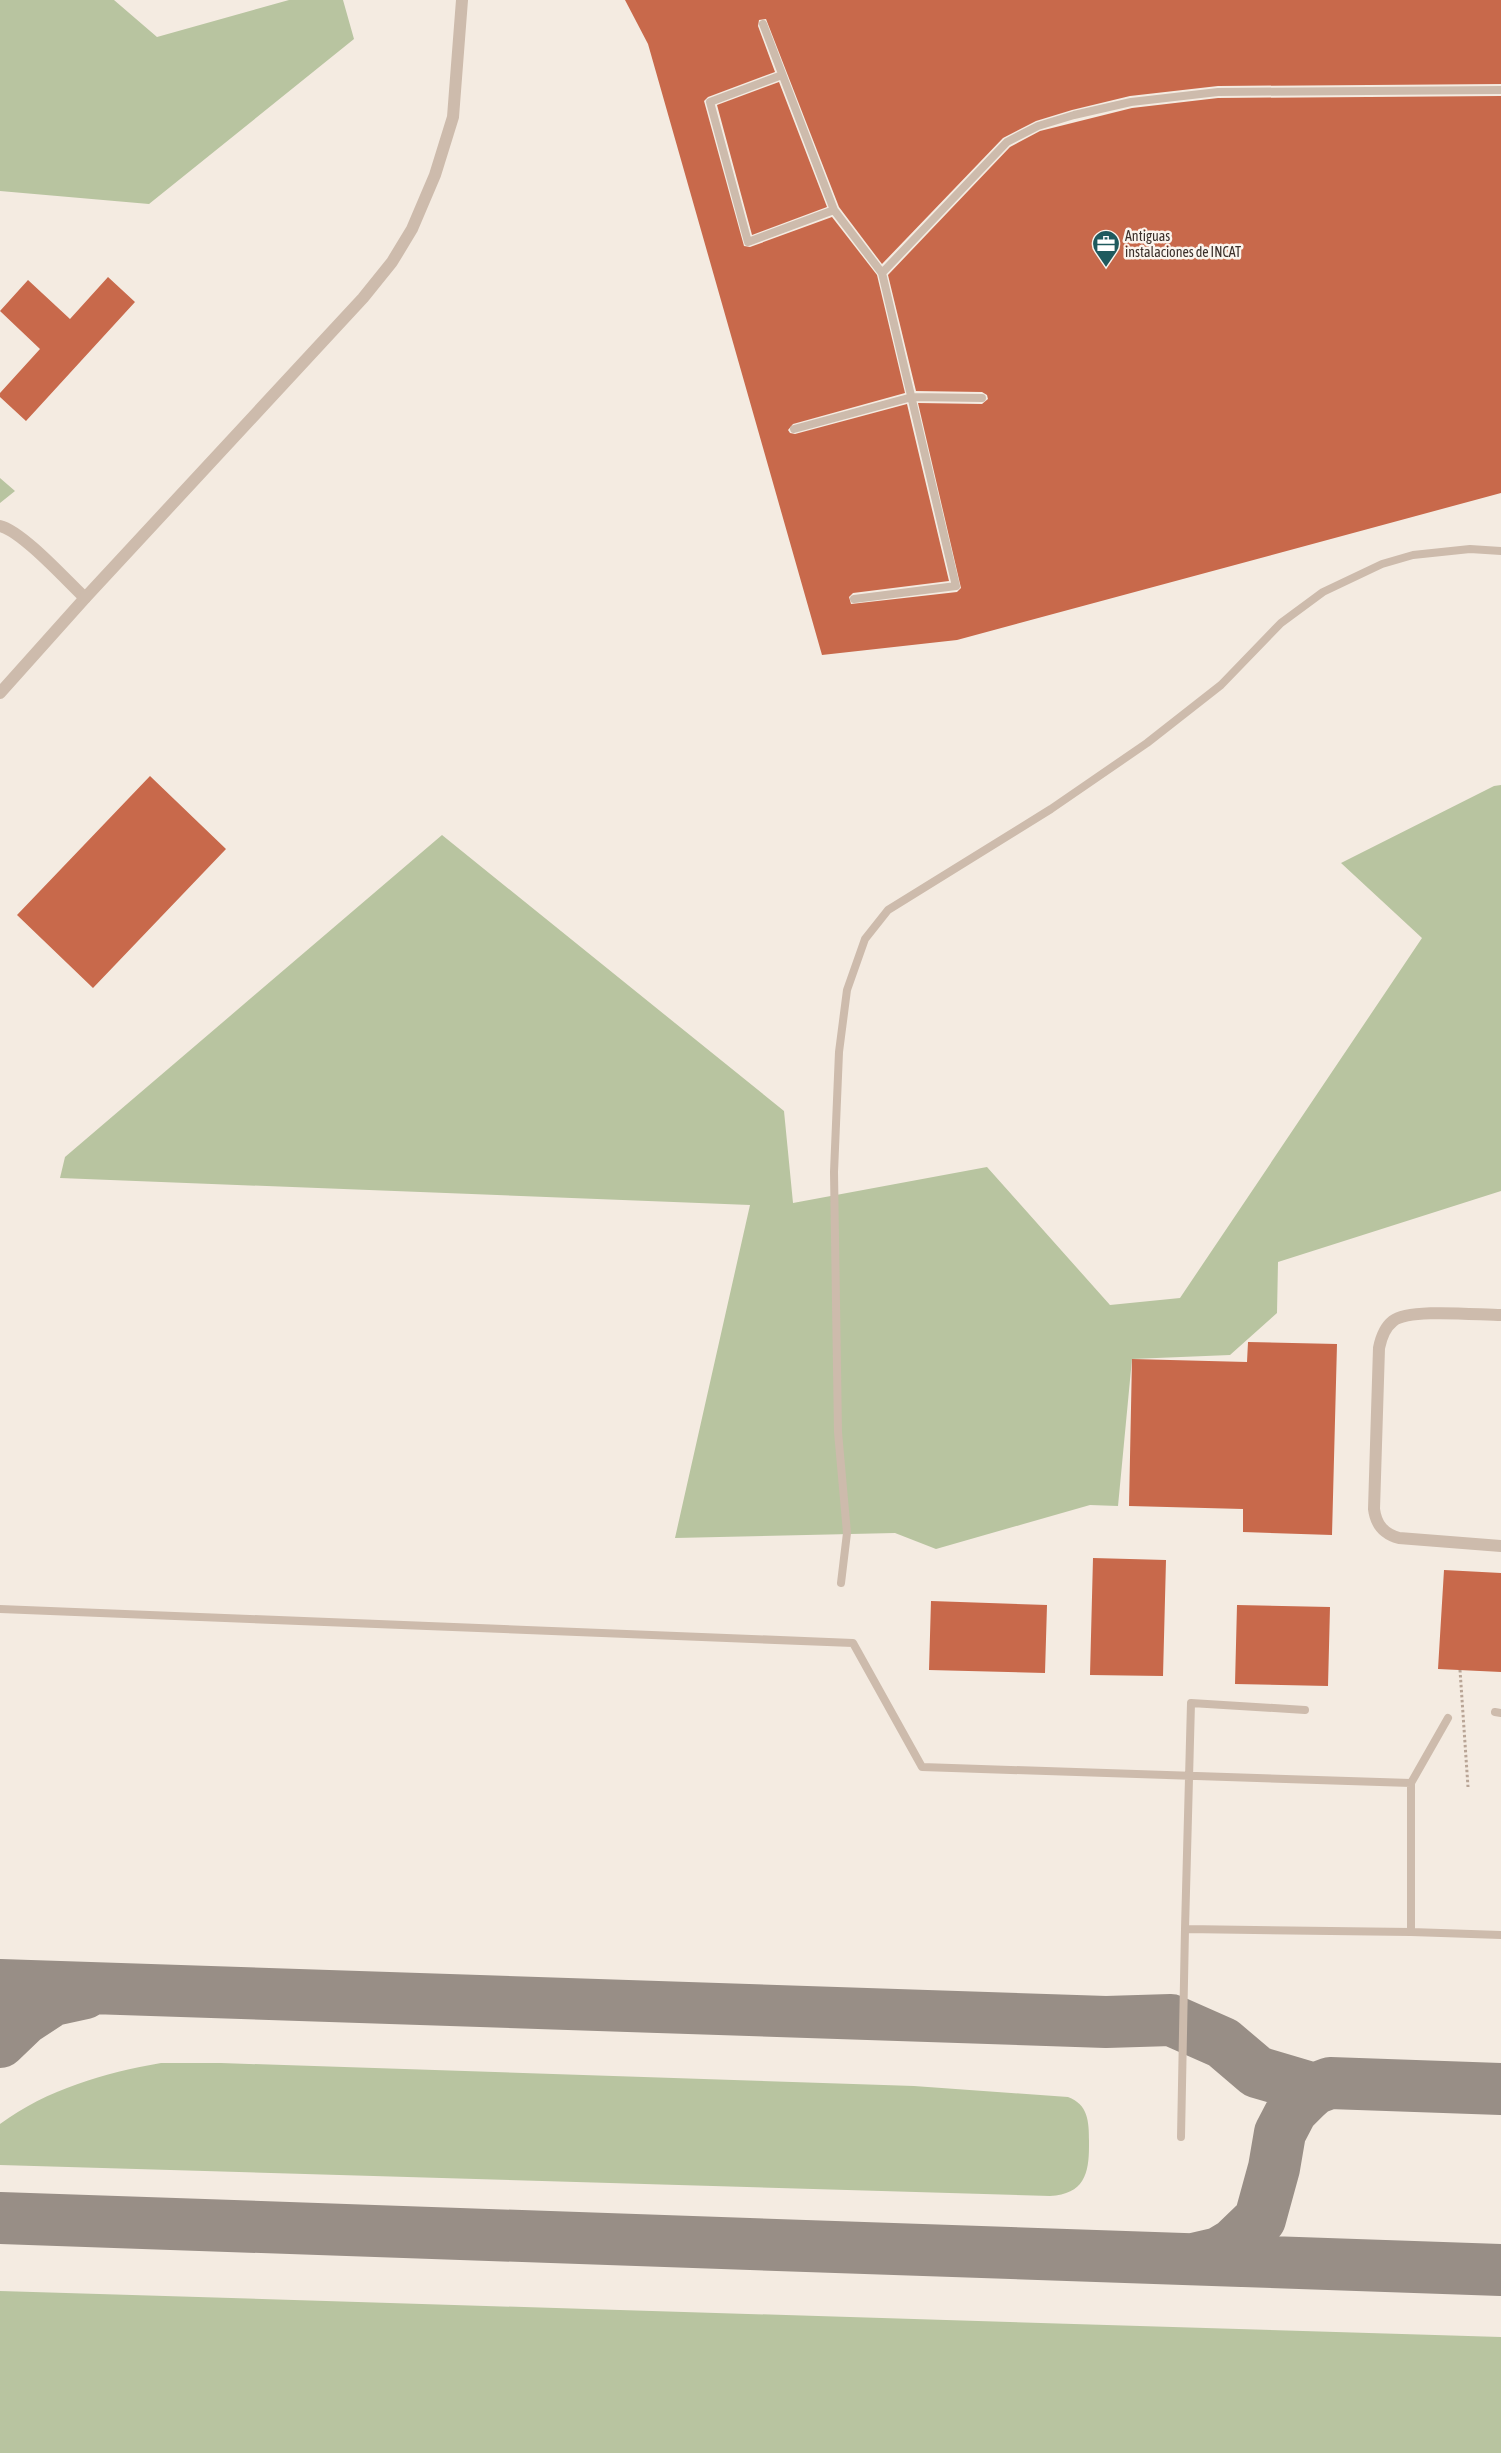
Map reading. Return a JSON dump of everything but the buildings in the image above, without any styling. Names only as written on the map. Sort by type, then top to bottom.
[{"type":"street","points":[[0,693],[85,598],[363,298],[392,262],[412,229],[436,175],[453,117],[462,0]]},
{"type":"street","points":[[0,526],[8,528],[26,543],[85,598]]},
{"type":"street","points":[[1501,1315],[1412,1314],[1395,1319],[1388,1326],[1379,1348],[1380,1379],[1374,1509],[1378,1524],[1389,1535],[1394,1537],[1501,1546]]},
{"type":"lane","points":[[763,24],[834,210],[882,273],[956,586],[854,598]]},
{"type":"lane","points":[[782,75],[710,102],[748,242],[834,210]]},
{"type":"lane","points":[[882,273],[1007,142],[1038,126],[1074,114],[1131,102],[1218,92],[1501,90]]},
{"type":"lane","points":[[794,429],[912,397],[982,398]]},
{"type":"lane","points":[[841,1583],[847,1533],[838,1432],[834,1172],[839,1052],[846,990],[865,939],[888,910],[1051,809],[1147,743],[1221,685],[1282,623],[1323,592],[1382,564],[1413,556],[1470,549],[1501,551]]},
{"type":"lane","points":[[0,1610],[852,1643],[922,1767],[1411,1783]]},
{"type":"lane","points":[[1181,2137],[1191,1703],[1305,1710]]},
{"type":"lane","points":[[1411,1932],[1411,1783],[1448,1718]]},
{"type":"lane","points":[[1185,1929],[1501,1935]]},
{"type":"path","points":[[1460,1670],[1468,1787]]},
{"type":"green space","points":[[0,0],[114,0],[157,37],[289,0],[343,0],[354,39],[149,204],[0,191]]},
{"type":"green space","points":[[0,478],[15,491],[0,503]]},
{"type":"green space","points":[[1501,785],[1501,1191],[1278,1262],[1277,1313],[1230,1355],[1132,1359],[1118,1506],[1090,1505],[936,1549],[895,1533],[675,1538],[750,1205],[60,1178],[65,1157],[442,835],[784,1111],[793,1203],[987,1167],[1110,1305],[1180,1298],[1422,938],[1341,863],[1494,786]]},
{"type":"green space","points":[[161,2063],[221,2063],[914,2086],[1068,2097],[1081,2105],[1087,2117],[1089,2156],[1086,2174],[1077,2187],[1061,2194],[1050,2196],[0,2165],[0,2124],[18,2112],[37,2101],[77,2084],[98,2077]]},
{"type":"green space","points":[[0,2291],[1501,2337],[1501,2453],[0,2453]]},
{"type":"taxiway","points":[[0,1985],[1106,2022],[1171,2020],[1223,2043],[1257,2072],[1314,2089]]},
{"type":"taxiway","points":[[0,2042],[24,2019],[53,2000],[85,1993]]},
{"type":"taxiway","points":[[1193,2259],[1219,2253],[1234,2244],[1260,2219],[1274,2168],[1280,2133],[1292,2110],[1314,2089],[1330,2083],[1501,2089]]},
{"type":"taxiway","points":[[0,2218],[1501,2270]]},
{"type":"place","name":"Antiguas instalaciones de INCAT","points":[[1106,268]]}]
